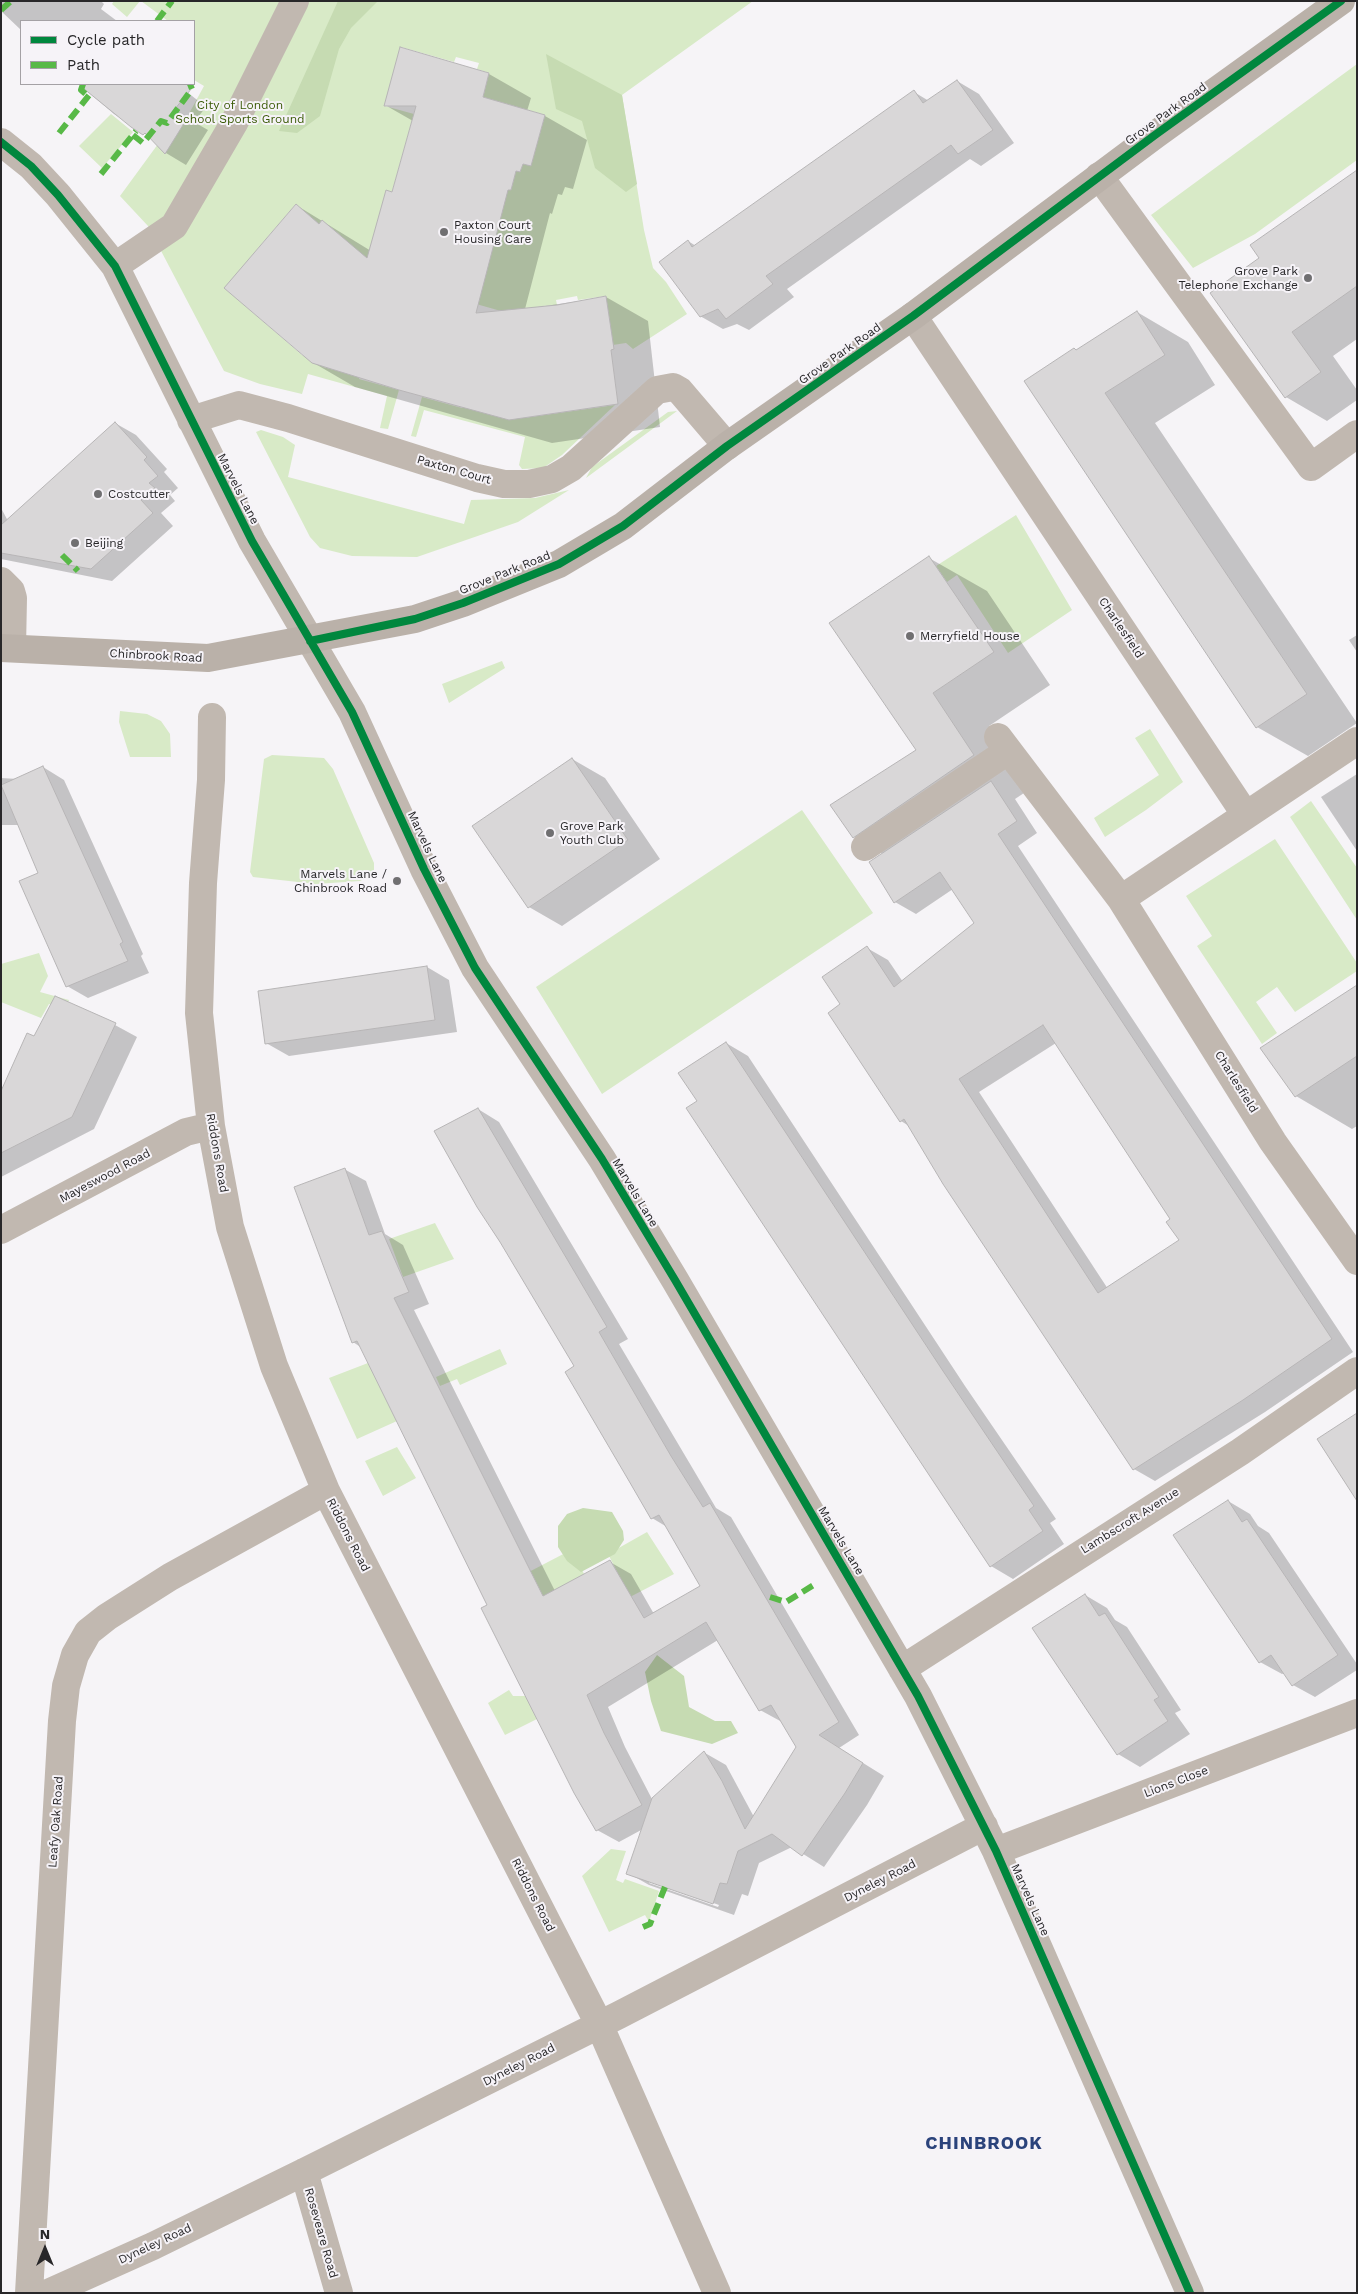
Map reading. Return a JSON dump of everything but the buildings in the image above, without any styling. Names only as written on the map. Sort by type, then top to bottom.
[{"type":"main road","name":"Grove Park Road","points":[[310,641],[415,619],[463,603],[559,564],[623,526],[727,446],[913,316],[1099,176],[1341,1]]},
{"type":"main road","name":"Chinbrook Road","points":[[7,648],[208,658],[310,641]]},
{"type":"street","points":[[115,266],[174,226],[234,124],[295,1]]},
{"type":"street","name":"Marvels Lane","points":[[1,142],[31,166],[58,195],[115,266],[252,541],[352,712],[424,869],[475,968],[597,1152],[675,1280],[902,1669],[996,1851],[1190,2293]]},
{"type":"street","points":[[1099,176],[1311,467],[1357,434]]},
{"type":"street","name":"Charlesfield","points":[[913,316],[1245,814]]},
{"type":"street","name":"Paxton Court","points":[[191,420],[239,405],[288,418],[477,478],[504,484],[529,484],[552,479],[571,468],[657,390],[673,387],[680,391],[727,446]]},
{"type":"street","points":[[1,581],[8,586],[13,598],[7,648]]},
{"type":"street","name":"Riddons Road","points":[[212,717],[211,780],[203,883],[199,1013],[211,1126],[230,1227],[271,1357],[326,1491],[599,2024],[718,2293]]},
{"type":"street","points":[[1121,899],[1245,814],[1357,741]]},
{"type":"street","name":"Charlesfield","points":[[865,847],[1003,744],[1121,899],[1274,1142],[1357,1261]]},
{"type":"street","name":"Mayeswood Road","points":[[1,1230],[186,1132],[211,1126]]},
{"type":"street","name":"Lambscroft Avenue","points":[[902,1669],[1240,1452],[1357,1371]]},
{"type":"street","name":"Leafy Oak Road","points":[[29,2293],[62,1721],[66,1686],[75,1654],[88,1632],[115,1612],[170,1577],[326,1491]]},
{"type":"street","name":"Lions Close","points":[[996,1851],[1357,1714]]},
{"type":"street","name":"Dyneley Road","points":[[48,2293],[161,2242],[304,2172],[599,2024],[984,1826]]},
{"type":"street","name":"Roseveare Road","points":[[304,2172],[339,2293]]},
{"type":"green space","points":[[114,1],[140,1],[127,17],[112,4]]},
{"type":"green space","name":"City of London School Sports Ground","points":[[141,1],[753,1],[622,95],[644,230],[653,268],[666,282],[687,314],[633,349],[626,343],[613,345],[606,296],[578,300],[577,296],[556,300],[557,305],[543,306],[545,317],[529,319],[462,300],[504,189],[511,190],[516,171],[520,172],[523,164],[531,165],[545,115],[483,97],[489,73],[477,69],[479,63],[456,57],[454,62],[401,47],[385,106],[414,114],[392,192],[386,191],[378,275],[340,235],[322,220],[319,224],[296,204],[260,246],[227,290],[302,355],[325,362],[323,367],[343,372],[361,371],[359,379],[399,390],[388,429],[380,428],[387,396],[308,374],[302,394],[260,384],[224,371],[148,226],[120,196],[158,144],[186,119],[204,86],[195,81],[195,20],[167,20]]},
{"type":"green space","points":[[338,1],[378,1],[351,28],[339,49],[320,116],[297,133],[279,131]]},
{"type":"green space","points":[[546,54],[622,95],[637,184],[626,192],[595,168],[582,121],[556,109]]},
{"type":"green space","points":[[1357,64],[1357,160],[1255,234],[1193,268],[1151,215]]},
{"type":"green space","points":[[111,114],[133,132],[102,168],[79,146]]},
{"type":"green space","points":[[422,397],[462,408],[464,401],[523,418],[615,405],[562,455],[543,468],[522,469],[519,465],[525,437],[424,410],[416,437],[411,436]]},
{"type":"green space","points":[[677,411],[586,478],[592,467],[668,412]]},
{"type":"green space","points":[[261,430],[283,437],[295,445],[288,477],[464,524],[471,500],[535,498],[569,490],[518,522],[417,557],[352,556],[320,548],[310,537],[256,432]]},
{"type":"green space","points":[[1016,515],[1072,610],[1008,653],[957,575],[947,582],[936,566]]},
{"type":"green space","points":[[502,661],[505,668],[449,703],[442,684]]},
{"type":"green space","points":[[120,711],[147,714],[161,721],[170,734],[171,757],[130,757],[119,722]]},
{"type":"green space","points":[[1150,729],[1183,782],[1146,810],[1105,837],[1094,818],[1159,775],[1135,738]]},
{"type":"green space","points":[[272,755],[324,758],[333,769],[374,863],[374,870],[368,877],[360,881],[316,884],[253,877],[250,872],[264,759]]},
{"type":"green space","points":[[1311,801],[1357,868],[1357,920],[1290,817]]},
{"type":"green space","points":[[802,810],[873,913],[602,1094],[536,987]]},
{"type":"green space","points":[[1275,839],[1357,963],[1357,971],[1295,1012],[1277,987],[1256,1002],[1277,1033],[1262,1044],[1197,946],[1212,936],[1186,896]]},
{"type":"green space","points":[[39,953],[48,976],[40,992],[69,1000],[65,1010],[49,1004],[41,1018],[1,1002],[1,964]]},
{"type":"green space","points":[[435,1223],[454,1259],[403,1277],[389,1239]]},
{"type":"green space","points":[[500,1349],[507,1364],[460,1385],[457,1379],[440,1386],[436,1377]]},
{"type":"green space","points":[[368,1363],[397,1421],[357,1439],[329,1378]]},
{"type":"green space","points":[[397,1447],[416,1478],[383,1496],[365,1461]]},
{"type":"green space","points":[[583,1508],[612,1512],[623,1531],[624,1540],[615,1554],[581,1572],[567,1561],[558,1547],[558,1526],[567,1514]]},
{"type":"green space","points":[[647,1532],[674,1574],[630,1597],[608,1554]]},
{"type":"green space","points":[[571,1550],[588,1581],[547,1623],[523,1575]]},
{"type":"green space","points":[[657,1655],[684,1676],[689,1707],[715,1721],[731,1721],[738,1733],[712,1744],[661,1731],[651,1701],[645,1672]]},
{"type":"green space","points":[[509,1690],[513,1696],[526,1696],[537,1719],[505,1735],[488,1703]]},
{"type":"green space","points":[[611,1849],[626,1851],[616,1880],[623,1883],[625,1879],[659,1891],[649,1922],[645,1915],[609,1932],[582,1876]]},
{"type":"marked path","points":[[1,10],[11,1]]},
{"type":"marked path","points":[[158,20],[172,1]]},
{"type":"marked path","points":[[83,85],[81,90],[88,96]]},
{"type":"marked path","points":[[133,135],[143,143],[161,121],[167,123],[192,89],[190,85]]},
{"type":"marked path","points":[[59,133],[90,94]]},
{"type":"marked path","points":[[101,174],[136,131]]},
{"type":"marked path","points":[[62,555],[78,571]]},
{"type":"marked path","points":[[770,1597],[786,1602],[817,1583]]},
{"type":"marked path","points":[[643,1927],[650,1924],[665,1887]]},
{"type":"cycle path","points":[[310,641],[415,619],[463,603],[559,564],[623,526],[727,446],[913,316],[1155,135],[1341,1]]},
{"type":"cycle path","points":[[1,142],[31,166],[58,195],[115,266],[252,541],[352,712],[424,869],[475,968],[602,1159],[675,1280],[918,1696],[996,1851],[1190,2293]]},
{"type":"place","name":"Paxton Court Housing Care","points":[[444,232]]},
{"type":"place","name":"Grove Park Telephone Exchange","points":[[1308,278]]},
{"type":"place","name":"Costcutter","points":[[98,494]]},
{"type":"place","name":"Beijing","points":[[75,543]]},
{"type":"place","name":"Merryfield House","points":[[910,636]]},
{"type":"place","name":"Grove Park Youth Club","points":[[550,833]]},
{"type":"place","name":"Marvels Lane / Chinbrook Road","points":[[397,881]]},
{"type":"district","name":"CHINBROOK","points":[[984,2144]]}]
